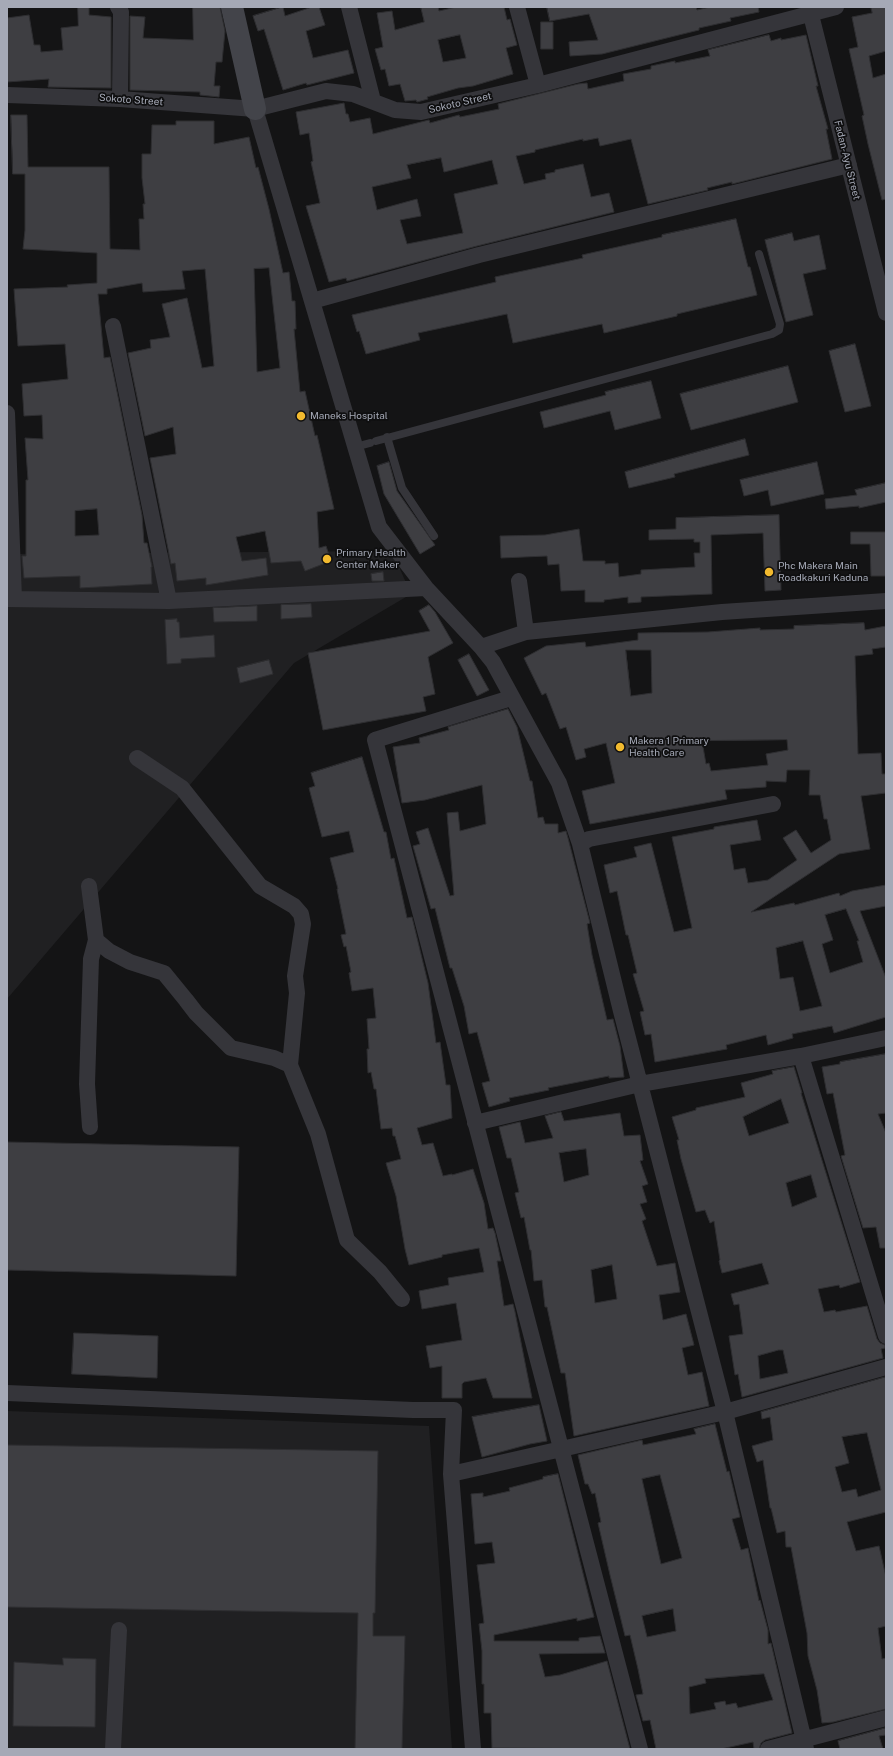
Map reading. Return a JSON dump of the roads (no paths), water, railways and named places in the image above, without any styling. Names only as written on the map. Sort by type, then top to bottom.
[{"type":"street","points":[[118,7],[121,12],[120,99]]},
{"type":"street","points":[[232,7],[255,109],[312,301],[367,444],[379,527],[426,588],[493,662],[511,698],[559,784],[580,844],[640,1084],[725,1412],[805,1744]]},
{"type":"street","points":[[349,7],[372,101]]},
{"type":"street","points":[[517,7],[538,85]]},
{"type":"street","name":"Sokoto Street","points":[[7,95],[120,99],[255,109],[326,91],[353,94],[395,110],[421,112],[538,85],[810,11],[836,7]]},
{"type":"street","name":"Fadan-Ayu Street","points":[[810,11],[886,313]]},
{"type":"street","points":[[312,301],[479,255],[849,165]]},
{"type":"street","points":[[114,326],[169,601]]},
{"type":"street","points":[[7,413],[10,599],[169,601],[426,588]]},
{"type":"street","points":[[519,581],[526,632]]},
{"type":"street","points":[[481,647],[526,632],[722,612],[886,601]]},
{"type":"street","points":[[511,698],[375,740],[640,1749]]},
{"type":"street","points":[[137,758],[182,788],[260,886],[294,906],[302,914],[303,924],[295,976],[297,993],[290,1065],[318,1134],[347,1240],[380,1272],[402,1299]]},
{"type":"street","points":[[580,844],[590,838],[773,804]]},
{"type":"street","points":[[89,886],[96,940],[91,959],[87,1084],[90,1127]]},
{"type":"street","points":[[96,940],[109,951],[130,962],[164,974],[196,1014],[231,1048],[274,1058],[290,1065]]},
{"type":"street","points":[[475,1124],[640,1084],[800,1056],[886,1038]]},
{"type":"street","points":[[800,1056],[886,1336]]},
{"type":"street","points":[[451,1474],[725,1412],[886,1367]]},
{"type":"street","points":[[7,1394],[413,1410],[454,1410],[451,1474],[474,1749]]},
{"type":"street","points":[[113,1749],[119,1630]]},
{"type":"street","points":[[768,1749],[805,1744],[886,1718]]},
{"type":"lane","points":[[367,444],[387,437],[772,334],[779,330],[780,324],[759,254]]},
{"type":"lane","points":[[387,437],[402,488],[434,536]]},
{"type":"place","name":"Maneks Hospital","points":[[301,416]]},
{"type":"place","name":"Primary Health Center Maker","points":[[327,559]]},
{"type":"place","name":"Phc Makera Main Roadkakuri Kaduna","points":[[769,572]]},
{"type":"place","name":"Makera 1 Primary Health Care","points":[[620,747]]}]
